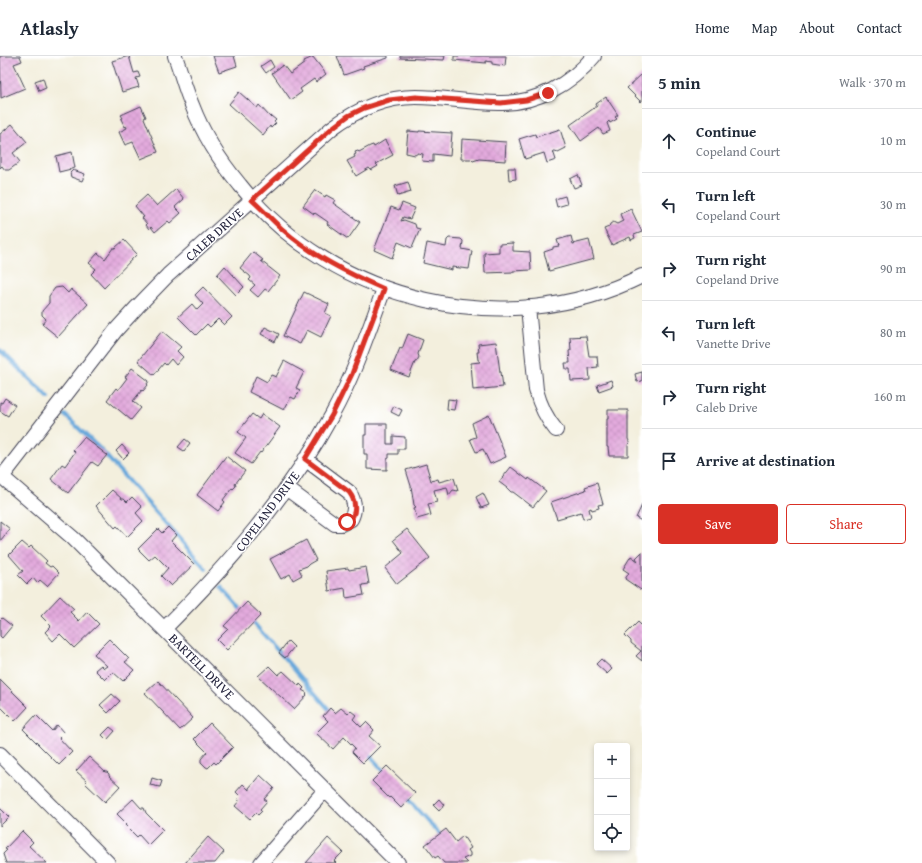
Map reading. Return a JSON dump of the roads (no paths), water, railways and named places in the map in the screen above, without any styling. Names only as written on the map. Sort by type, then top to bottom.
[{"type":"street","points":[[176,56],[192,106],[212,145],[239,185],[282,229],[312,252],[344,271],[384,289],[429,302],[452,306],[491,309],[528,307],[574,300],[642,276]]},
{"type":"street","name":"CALEB DRIVE","points":[[1,476],[116,330],[137,307],[168,276],[332,128],[348,116],[364,108],[389,100],[416,97],[501,103],[526,100],[548,93],[572,78],[588,64],[594,56]]},
{"type":"street","name":"COPELAND DRIVE","points":[[164,629],[205,588],[234,555],[286,488],[305,459],[332,415],[352,374],[384,289]]},
{"type":"street","points":[[528,307],[538,400],[547,418],[556,430]]},
{"type":"street","points":[[286,488],[335,524],[347,522],[351,519],[355,507],[353,498],[349,492],[305,459]]},
{"type":"street","name":"BARTELL DRIVE","points":[[1,476],[73,538],[398,863]]},
{"type":"street","points":[[0,754],[108,863]]},
{"type":"street","points":[[261,863],[325,790]]},
{"type":"waterway","points":[[0,350],[49,398]]},
{"type":"waterway","points":[[65,415],[101,450],[206,569]]},
{"type":"waterway","points":[[221,587],[243,612]]},
{"type":"waterway","points":[[251,620],[332,713]]},
{"type":"waterway","points":[[367,752],[386,774]]},
{"type":"waterway","points":[[405,796],[442,837]]}]
